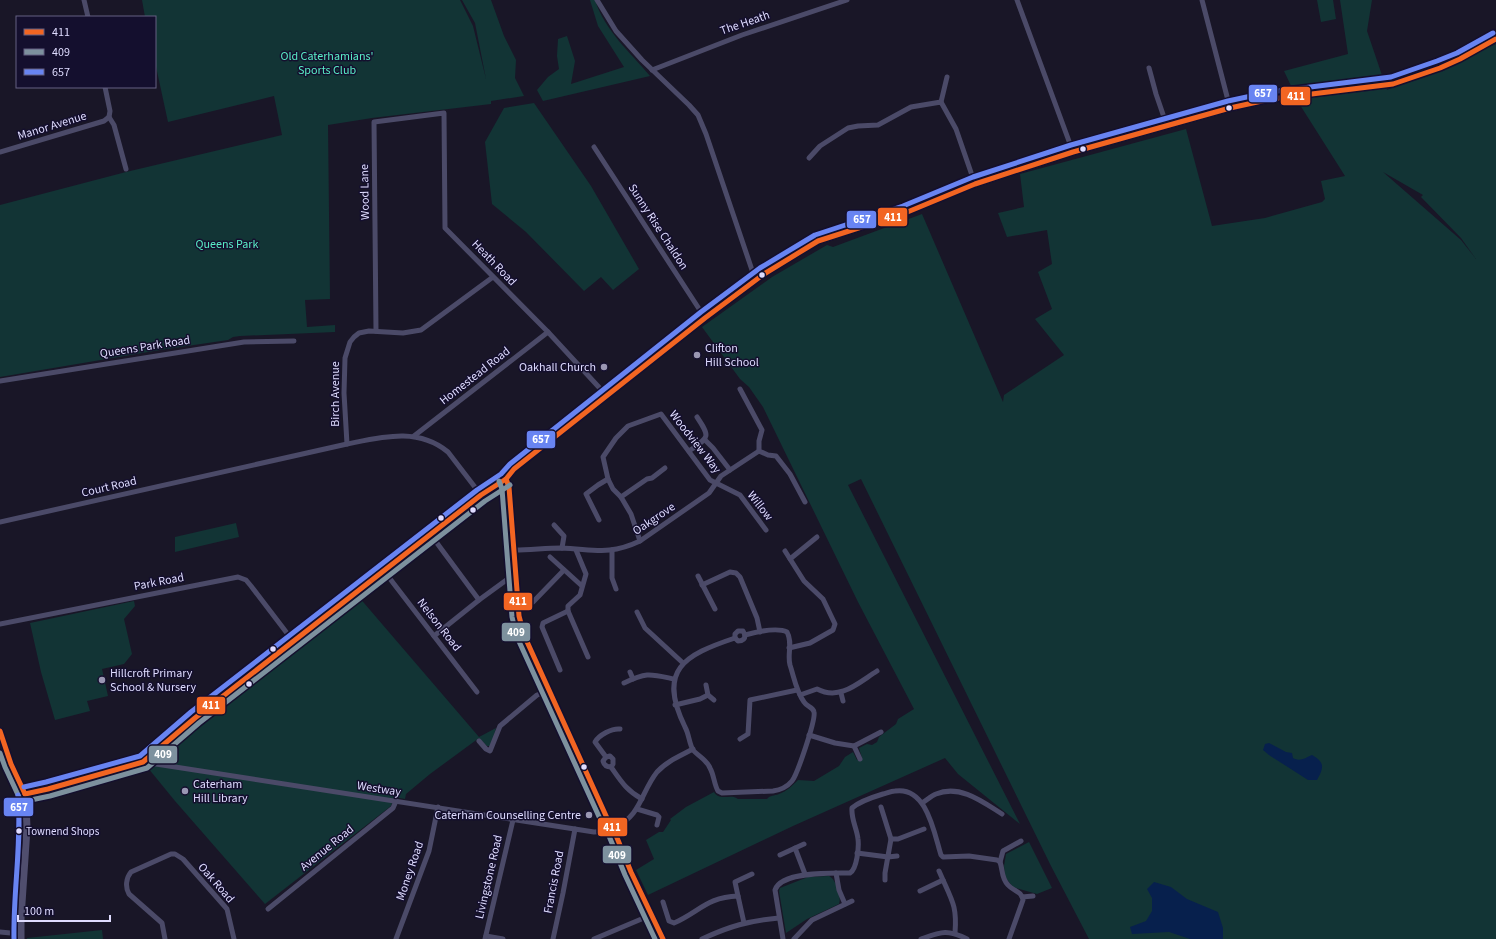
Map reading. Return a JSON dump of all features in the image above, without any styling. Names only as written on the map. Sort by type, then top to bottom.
[{"type":"main road","points":[[25,794],[143,762],[195,718],[293,641],[481,495],[506,479],[514,469],[705,318],[757,279],[818,241],[905,214],[975,184],[1073,152],[1230,108],[1271,99],[1393,84],[1440,68],[1460,59],[1496,39]]},
{"type":"main road","points":[[0,730],[11,764],[25,794],[27,828],[21,906],[21,936]]},
{"type":"street","points":[[84,0],[88,16]]},
{"type":"street","points":[[597,0],[616,31],[652,70],[698,115],[706,134],[753,272],[757,279]]},
{"type":"street","name":"The Heath","points":[[652,70],[742,34],[847,0]]},
{"type":"street","points":[[1017,0],[1073,152]]},
{"type":"street","points":[[1202,0],[1230,108]]},
{"type":"street","points":[[1149,68],[1167,126]]},
{"type":"street","points":[[947,77],[941,102],[956,129],[975,184]]},
{"type":"street","points":[[105,88],[110,110],[109,117],[116,132],[126,170]]},
{"type":"street","points":[[809,158],[820,146],[848,128],[878,125],[916,105],[941,102]]},
{"type":"street","name":"Heath Road","points":[[444,113],[445,228],[548,332],[607,396]]},
{"type":"street","name":"Wood Lane","points":[[376,331],[374,122],[444,113]]},
{"type":"street","name":"Manor Avenue","points":[[0,152],[104,120],[109,117]]},
{"type":"street","name":"Sunny Rise Chaldon","points":[[594,147],[705,318]]},
{"type":"street","name":"Birch Avenue","points":[[346,444],[344,393],[345,358],[350,342],[359,333],[368,331],[403,333],[421,330],[493,277]]},
{"type":"street","name":"Homestead Road","points":[[414,436],[548,332]]},
{"type":"street","name":"Queens Park Road","points":[[0,381],[239,343],[294,341]]},
{"type":"street","points":[[740,389],[762,430],[759,441],[759,451],[768,455],[776,456],[790,474],[805,502]]},
{"type":"street","name":"Woodview Way","points":[[640,541],[631,514],[622,497],[613,489],[608,479],[603,457],[611,444],[628,426],[661,414],[710,480],[715,483]]},
{"type":"street","points":[[689,451],[705,440],[707,435],[697,417]]},
{"type":"street","name":"Court Road","points":[[0,522],[346,444],[383,438],[414,436],[427,440],[448,452],[481,495]]},
{"type":"street","points":[[705,440],[730,470]]},
{"type":"street","name":"Oakgrove","points":[[515,550],[562,548],[601,551],[627,547],[640,541],[709,493],[721,476],[759,451]]},
{"type":"street","points":[[622,497],[646,479],[652,478],[665,468]]},
{"type":"street","points":[[506,479],[510,488],[520,625],[548,691],[613,828],[631,872],[663,939]]},
{"type":"street","points":[[599,520],[586,494],[608,479]]},
{"type":"street","name":"Willow","points":[[715,483],[740,495],[766,530]]},
{"type":"street","points":[[554,525],[564,536],[562,548]]},
{"type":"street","points":[[431,535],[479,600]]},
{"type":"street","points":[[790,559],[817,536]]},
{"type":"street","points":[[576,550],[586,574],[580,595],[568,606],[568,612],[588,657]]},
{"type":"street","points":[[612,550],[612,578],[616,589]]},
{"type":"street","points":[[785,551],[804,581],[823,599],[835,624],[833,630],[810,643],[789,648]]},
{"type":"street","points":[[550,557],[582,586]]},
{"type":"street","points":[[533,602],[564,570]]},
{"type":"street","name":"Nelson Road","points":[[384,571],[478,692]]},
{"type":"street","points":[[702,585],[730,572],[736,573],[740,577],[757,618],[760,632]]},
{"type":"street","points":[[434,636],[516,573]]},
{"type":"street","points":[[698,576],[715,609]]},
{"type":"street","name":"Park Road","points":[[0,624],[238,577],[246,580],[293,641]]},
{"type":"street","points":[[560,670],[543,632],[543,623],[568,612]]},
{"type":"street","points":[[636,612],[645,628],[683,663]]},
{"type":"street","points":[[778,630],[787,632],[789,635],[789,648],[790,663],[799,693],[806,705],[812,708],[814,713],[809,735],[796,775],[791,782],[782,788],[773,791],[722,793],[718,791],[710,766],[693,749],[688,732],[675,705],[673,689],[676,672],[683,663],[711,646],[735,638],[738,641],[742,641],[745,638],[745,635],[778,630]]},
{"type":"street","points":[[740,739],[748,734],[750,700],[818,689],[825,693],[841,693],[877,671]]},
{"type":"street","points":[[630,672],[633,679]]},
{"type":"street","points":[[624,683],[644,674],[674,679]]},
{"type":"street","points":[[706,685],[708,695],[714,700]]},
{"type":"street","points":[[479,741],[490,753],[500,726],[537,695],[548,691]]},
{"type":"street","points":[[841,693],[843,701]]},
{"type":"street","points":[[675,705],[700,699],[708,695]]},
{"type":"street","points":[[620,729],[614,728],[597,738],[595,742],[606,757],[610,756],[613,759],[614,762],[610,766],[622,784],[632,794],[642,799]]},
{"type":"street","points":[[809,735],[836,743],[854,746],[881,732]]},
{"type":"street","points":[[854,746],[860,759]]},
{"type":"street","name":"Westway","points":[[143,762],[513,820],[602,832],[628,820],[637,809],[657,773],[667,762],[693,749]]},
{"type":"street","points":[[783,939],[775,890],[776,886],[805,874],[853,872],[858,839],[852,808],[856,804],[877,795],[896,790],[906,791],[916,796],[922,803],[943,857],[969,856],[997,860],[1000,862]]},
{"type":"street","points":[[922,803],[936,794],[949,792],[965,793],[980,799],[1002,814]]},
{"type":"street","name":"Avenue Road","points":[[268,909],[393,808],[396,801]]},
{"type":"street","points":[[881,807],[891,839],[885,880]]},
{"type":"street","name":"Money Road","points":[[396,939],[429,851],[438,808]]},
{"type":"street","points":[[637,809],[657,815],[659,817],[657,825]]},
{"type":"street","name":"Livingstone Road","points":[[485,937],[513,820]]},
{"type":"street","name":"Francis Road","points":[[553,939],[575,829]]},
{"type":"street","points":[[891,839],[898,839],[924,829]]},
{"type":"street","points":[[1010,939],[1023,900],[1020,893],[1012,889],[1003,878],[1000,862],[1003,851],[1021,841]]},
{"type":"street","points":[[780,855],[804,844]]},
{"type":"street","points":[[795,848],[805,874]]},
{"type":"street","points":[[857,853],[888,857],[897,856]]},
{"type":"street","name":"Oak Road","points":[[165,939],[162,923],[126,889],[128,876],[131,872],[171,854],[178,856],[227,909],[234,939]]},
{"type":"street","points":[[939,871],[955,906],[956,933]]},
{"type":"street","points":[[836,873],[839,890],[845,904]]},
{"type":"street","points":[[744,923],[735,882],[752,874]]},
{"type":"street","points":[[920,891],[943,880]]},
{"type":"street","points":[[663,902],[669,921],[674,923],[712,901],[726,896],[738,896]]},
{"type":"street","points":[[1022,897],[1033,896]]},
{"type":"street","points":[[794,939],[812,920],[852,901]]},
{"type":"street","points":[[594,939],[651,915]]},
{"type":"street","points":[[702,939],[726,928],[744,923],[779,918]]},
{"type":"street","points":[[0,932],[21,936]]},
{"type":"street","points":[[923,939],[933,934],[943,932],[956,933],[967,939]]},
{"type":"street","points":[[485,937],[503,939]]},
{"type":"green space","name":"Queens Park","points":[[142,0],[460,0],[473,26],[486,79],[475,23],[462,0],[491,0],[504,36],[516,60],[515,78],[524,96],[491,101],[491,104],[372,118],[328,125],[330,299],[305,300],[307,327],[335,325],[335,332],[240,336],[233,337],[228,340],[0,377],[0,205],[126,172],[282,135],[274,96],[168,122],[156,67],[156,16],[145,16]]},
{"type":"green space","points":[[590,0],[595,0],[605,22],[626,50],[650,76],[543,101],[537,90],[548,77],[559,69],[557,56],[558,39],[567,36],[575,61],[571,84],[624,67],[598,26]]},
{"type":"green space","points":[[1317,0],[1333,0],[1336,19],[1321,22]]},
{"type":"green space","points":[[1340,0],[1372,0],[1367,31],[1387,90],[1496,44],[1496,939],[1089,939],[1051,866],[861,479],[848,485],[1020,824],[958,774],[945,758],[793,826],[648,895],[636,870],[654,859],[646,840],[659,832],[663,832],[671,820],[670,819],[686,807],[714,792],[716,795],[722,797],[735,797],[738,799],[767,799],[784,791],[798,780],[814,781],[839,766],[845,757],[853,752],[857,760],[862,758],[859,748],[867,744],[872,745],[877,742],[879,737],[896,724],[898,719],[914,709],[858,602],[763,407],[749,387],[740,379],[702,327],[772,277],[827,245],[833,247],[922,214],[1003,402],[1004,395],[1064,355],[1035,319],[1052,309],[1038,272],[1052,264],[1047,230],[1007,237],[998,213],[1024,207],[1020,174],[1186,129],[1212,226],[1265,218],[1322,202],[1325,199],[1321,181],[1345,176],[1300,105],[1284,71],[1348,54]],"holes":[[[1383,172],[1423,195],[1421,197],[1461,238],[1476,259],[1461,240]]]},
{"type":"green space","points":[[534,103],[591,186],[639,269],[613,290],[601,277],[584,291],[526,232],[492,204],[485,142],[504,108]]},
{"type":"green space","points":[[236,523],[239,537],[175,552],[175,537]]},
{"type":"green space","points":[[358,596],[479,737],[496,728],[491,746],[487,746],[479,738],[430,774],[406,794],[405,799],[394,797],[391,806],[265,904],[148,768],[150,760]]},
{"type":"green space","points":[[134,601],[135,606],[124,619],[132,654],[124,664],[102,669],[108,696],[87,701],[90,711],[55,720],[41,672],[30,623]]},
{"type":"green space","points":[[1029,842],[1052,888],[1037,894],[1013,887],[1005,877],[1004,866],[1006,854]]},
{"type":"green space","points":[[829,876],[838,888],[840,897],[839,904],[807,919],[786,933],[779,891],[780,888],[808,877]]},
{"type":"green space","points":[[102,930],[103,939],[27,939],[27,938]]},
{"type":"water","points":[[1269,743],[1286,752],[1292,753],[1293,758],[1298,760],[1312,755],[1319,760],[1322,769],[1317,780],[1308,780],[1269,755],[1263,750],[1265,744]]},
{"type":"water","points":[[1154,882],[1171,887],[1187,899],[1218,912],[1223,928],[1223,939],[1190,939],[1169,932],[1132,934],[1130,927],[1146,921],[1152,911],[1152,898],[1147,889]]},
{"type":"transit line","name":"657","points":[[24,787],[140,756],[191,712],[477,490],[501,474],[510,464],[701,312],[760,268],[815,235],[903,206],[973,177],[1071,145],[1228,101],[1270,92],[1391,77],[1457,53],[1493,33]]},
{"type":"transit line","name":"411","points":[[25,794],[143,762],[195,718],[481,495],[506,479],[514,469],[705,318],[764,274],[818,241],[905,213],[975,184],[1073,152],[1230,108],[1271,99],[1393,84],[1440,68],[1460,59],[1496,39]]},
{"type":"transit line","name":"411","points":[[506,479],[509,487],[519,616],[524,635],[607,818],[613,828],[631,872],[663,939]]},
{"type":"transit line","name":"409","points":[[499,481],[502,489],[512,617],[517,637],[601,821],[607,831],[625,875],[655,939]]},
{"type":"transit line","name":"409","points":[[26,801],[50,796],[147,768],[199,723],[485,501],[510,485]]},
{"type":"transit line","name":"411","points":[[0,731],[11,764],[25,794]]},
{"type":"transit line","name":"409","points":[[0,753],[19,797]]},
{"type":"transit line","name":"657","points":[[14,939],[19,831],[18,795]]},
{"type":"place","name":"Clifton Hill School","points":[[697,355]]},
{"type":"place","name":"Oakhall Church","points":[[604,367]]},
{"type":"place","name":"Hillcroft Primary School & Nursery","points":[[102,680]]},
{"type":"place","name":"Caterham Hill Library","points":[[185,791]]},
{"type":"place","name":"Caterham Counselling Centre","points":[[589,815]]},
{"type":"place","name":"Townend Shops","points":[[19,831]]},
{"type":"park label","name":"Old Caterhamians' Sports Club","points":[[327,63]]}]
